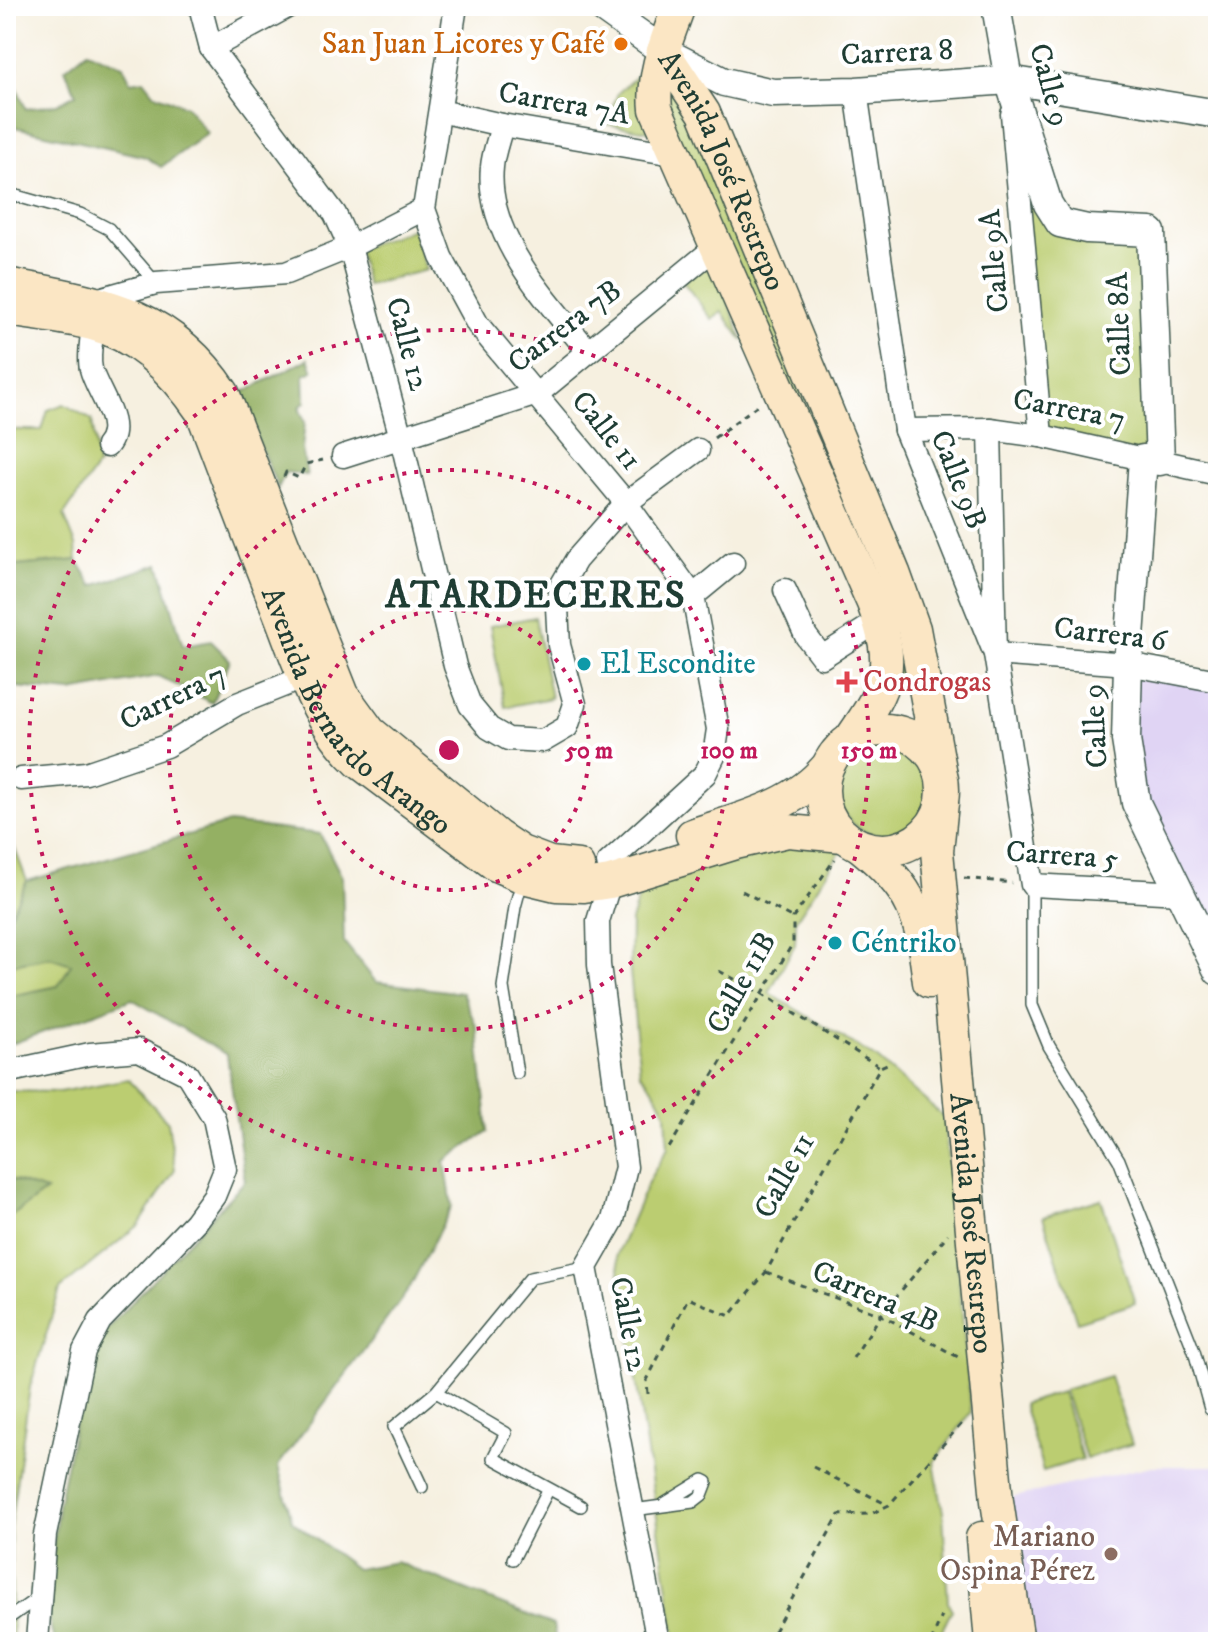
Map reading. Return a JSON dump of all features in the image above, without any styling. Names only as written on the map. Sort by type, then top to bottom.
[{"type":"main road","points":[[663,51],[679,6]]},
{"type":"main road","name":"Avenida José Restrepo","points":[[663,51],[654,87],[656,109],[679,155],[880,620],[888,669],[884,686],[852,737]]},
{"type":"main road","name":"Avenida José Restrepo","points":[[663,51],[704,113],[894,573],[914,629],[940,769]]},
{"type":"main road","name":"Avenida Bernardo Arango","points":[[6,284],[92,313],[159,361],[184,385],[202,412],[305,677],[328,727],[359,762],[496,865],[523,877],[556,885],[584,886],[609,872],[763,810],[814,782],[826,768]]},
{"type":"main road","name":"Avenida Bernardo Arango","points":[[6,310],[92,313],[148,322],[183,344],[207,369],[223,393],[343,695],[370,732],[497,836],[521,852],[561,865],[609,872],[788,831],[850,840]]},
{"type":"main road","points":[[886,729],[919,741],[940,769],[944,786],[936,819],[925,833],[911,843],[894,849],[877,850],[850,840],[831,821],[824,804],[822,786],[826,768],[837,750],[852,737],[869,731],[886,729]]},
{"type":"main road","name":"Avenida José Restrepo","points":[[942,803],[937,851],[997,1501],[1018,1642]]},
{"type":"main road","name":"Avenida José Restrepo","points":[[850,840],[890,873],[909,898],[921,925],[943,1112],[991,1642]]},
{"type":"street","points":[[211,48],[289,6]]},
{"type":"street","name":"Calle 11","points":[[456,6],[424,209],[441,257],[478,325],[626,503],[693,596],[718,729],[714,756],[705,774],[609,872]]},
{"type":"street","name":"Carrera 8","points":[[600,6],[663,51],[724,82],[773,93],[856,91],[1009,80],[1218,114]]},
{"type":"street","name":"Calle 9","points":[[996,6],[1009,80],[1048,204],[1060,223],[1087,229],[1151,232]]},
{"type":"street","name":"Calle 12","points":[[198,7],[211,48],[335,214],[350,247],[401,438],[455,666],[470,705],[489,728],[508,739],[543,741],[567,727],[575,704],[559,645],[557,607],[562,584],[576,560],[626,503]]},
{"type":"street","name":"Calle 9A","points":[[1009,80],[1041,436]]},
{"type":"street","name":"Calle 9B","points":[[856,91],[905,430],[995,654],[1032,885]]},
{"type":"street","name":"Carrera 7A","points":[[440,111],[502,125],[679,155]]},
{"type":"street","points":[[502,125],[492,168],[500,221],[514,254],[588,351]]},
{"type":"street","points":[[107,446],[114,438],[114,427],[90,368],[92,313],[156,283],[286,273],[350,247],[424,209]]},
{"type":"street","name":"Calle 8A","points":[[1151,232],[1152,460]]},
{"type":"street","name":"Carrera 7B","points":[[343,456],[537,394],[717,246]]},
{"type":"street","points":[[990,429],[995,654]]},
{"type":"street","name":"Carrera 7","points":[[905,430],[990,429],[1041,436],[1218,474]]},
{"type":"street","points":[[626,503],[698,450]]},
{"type":"street","name":"Calle 9","points":[[1152,460],[1128,664],[1126,740],[1136,803],[1218,971]]},
{"type":"street","points":[[693,596],[733,563]]},
{"type":"street","points":[[785,590],[806,636],[822,657],[880,620]]},
{"type":"street","name":"Carrera 6","points":[[995,654],[1128,664],[1218,681]]},
{"type":"street","name":"Carrera 7","points":[[21,779],[86,773],[166,746],[237,704],[305,677]]},
{"type":"street","name":"Calle 12","points":[[609,872],[598,921],[599,965],[626,1167],[613,1220],[586,1267],[658,1642]]},
{"type":"street","name":"Carrera 5","points":[[1032,885],[1180,893]]},
{"type":"street","points":[[6,1072],[90,1054],[139,1050],[187,1074],[214,1118],[225,1169],[214,1196],[195,1222],[100,1321],[84,1351],[45,1535],[37,1642]]},
{"type":"lane","points":[[6,193],[80,214],[109,229],[156,283]]},
{"type":"lane","points":[[517,1073],[503,987],[515,907],[523,877]]},
{"type":"lane","points":[[1032,885],[1032,1005],[1049,1046],[1119,1160],[1194,1351],[1210,1409]]},
{"type":"lane","points":[[422,1487],[394,1427],[436,1392],[530,1278],[586,1267]]},
{"type":"lane","points":[[436,1392],[506,1433],[493,1458],[581,1506]]},
{"type":"lane","points":[[513,1559],[548,1490]]},
{"type":"lane","points":[[633,1510],[664,1504]]},
{"type":"lane","points":[[6,1620],[39,1597]]},
{"type":"path","points":[[698,450],[780,389]]},
{"type":"path","points":[[263,493],[267,481],[280,487],[286,472],[299,478],[306,464],[343,456]]},
{"type":"path","name":"Calle 11B","points":[[669,1148],[793,943],[793,918],[850,840]]},
{"type":"path","name":"Carrera 5","points":[[940,876],[1032,885]]},
{"type":"path","points":[[742,891],[793,918]]},
{"type":"path","points":[[719,971],[763,994],[880,1067],[887,1064]]},
{"type":"path","name":"Calle 11","points":[[648,1394],[647,1380],[688,1298],[730,1316],[766,1272],[880,1067]]},
{"type":"path","points":[[853,1358],[881,1315],[953,1227]]},
{"type":"path","name":"Carrera 4B","points":[[766,1272],[881,1315],[967,1362]]},
{"type":"path","points":[[768,1642],[839,1515],[871,1514],[889,1505],[971,1412]]},
{"type":"path","points":[[813,1467],[889,1505]]},
{"type":"path","points":[[931,1642],[942,1616]]},
{"type":"shaded area","points":[[1132,675],[1218,686],[1218,971],[1136,803]]},
{"type":"shaded area","name":"Mariano Ospina Pérez","points":[[1152,1466],[1218,1466],[1218,1642],[1020,1642],[997,1501]]},
{"type":"green space","points":[[87,51],[123,66],[131,82],[144,80],[155,94],[186,106],[207,133],[161,167],[146,157],[6,125],[6,59],[16,60],[13,79],[26,109],[57,104],[76,94],[65,69]]},
{"type":"green space","points":[[663,51],[884,577],[913,688],[898,683],[660,133],[606,124],[618,93]]},
{"type":"green space","points":[[1009,80],[1058,226],[1144,246],[1167,463],[1041,436]]},
{"type":"green space","points":[[413,229],[426,270],[367,285],[357,249]]},
{"type":"green space","points":[[712,258],[743,341],[722,312],[712,319],[683,282]]},
{"type":"green space","points":[[308,359],[313,371],[304,375],[305,402],[299,408],[305,422],[302,449],[307,475],[286,472],[278,488],[238,395]]},
{"type":"green space","points":[[64,404],[92,420],[98,465],[64,515],[76,545],[77,560],[8,567],[7,430],[42,430],[48,410]]},
{"type":"green space","points":[[77,560],[93,586],[159,564],[183,646],[211,641],[230,660],[212,703],[158,676],[71,692],[6,686],[6,567]]},
{"type":"green space","points":[[535,617],[551,698],[505,707],[490,626]]},
{"type":"green space","points":[[883,743],[909,751],[921,763],[929,789],[921,815],[909,827],[883,835],[857,827],[845,815],[837,789],[845,763],[857,751]]},
{"type":"green space","points":[[229,823],[320,834],[342,877],[344,942],[376,982],[462,993],[477,1028],[488,1131],[445,1161],[452,1206],[409,1289],[278,1466],[292,1521],[356,1569],[396,1562],[553,1625],[556,1642],[59,1642],[53,1637],[46,1606],[58,1506],[90,1347],[245,1181],[227,1055],[132,999],[6,1046],[6,997],[58,986],[71,964],[50,957],[6,965],[6,922],[27,881]]},
{"type":"green space","points":[[6,826],[27,881],[6,922]]},
{"type":"green space","points":[[844,846],[796,920],[795,944],[769,993],[875,1057],[944,1117],[971,1412],[934,1462],[943,1512],[948,1603],[952,1610],[938,1638],[946,1642],[676,1642],[617,1255],[649,1180],[668,1148],[666,1113],[652,1086],[640,1073],[630,971],[631,921],[637,902],[651,881],[752,847]]},
{"type":"green space","points":[[50,957],[72,964],[58,986],[6,997],[6,965]]},
{"type":"green space","points":[[128,1079],[168,1122],[175,1170],[139,1225],[60,1289],[30,1387],[10,1527],[13,1642],[6,1642],[6,1220],[46,1191],[6,1178],[6,1091],[59,1092]]},
{"type":"green space","points":[[6,1178],[46,1191],[6,1220]]},
{"type":"green space","points":[[1101,1199],[1135,1303],[1077,1322],[1043,1217]]},
{"type":"green space","points":[[1110,1376],[1132,1444],[1086,1458],[1064,1390]]},
{"type":"green space","points":[[1062,1392],[1082,1459],[1043,1471],[1023,1404]]},
{"type":"place","name":"San Juan Licores y Café","points":[[621,44]]},
{"type":"place","name":"El Escondite","points":[[584,664]]},
{"type":"place","name":"Condrogas","points":[[847,682]]},
{"type":"place","name":"Céntriko","points":[[835,943]]},
{"type":"place","name":"Mariano Ospina Pérez","points":[[1111,1554]]},
{"type":"district","name":"ATARDECERES","points":[[536,596]]}]
